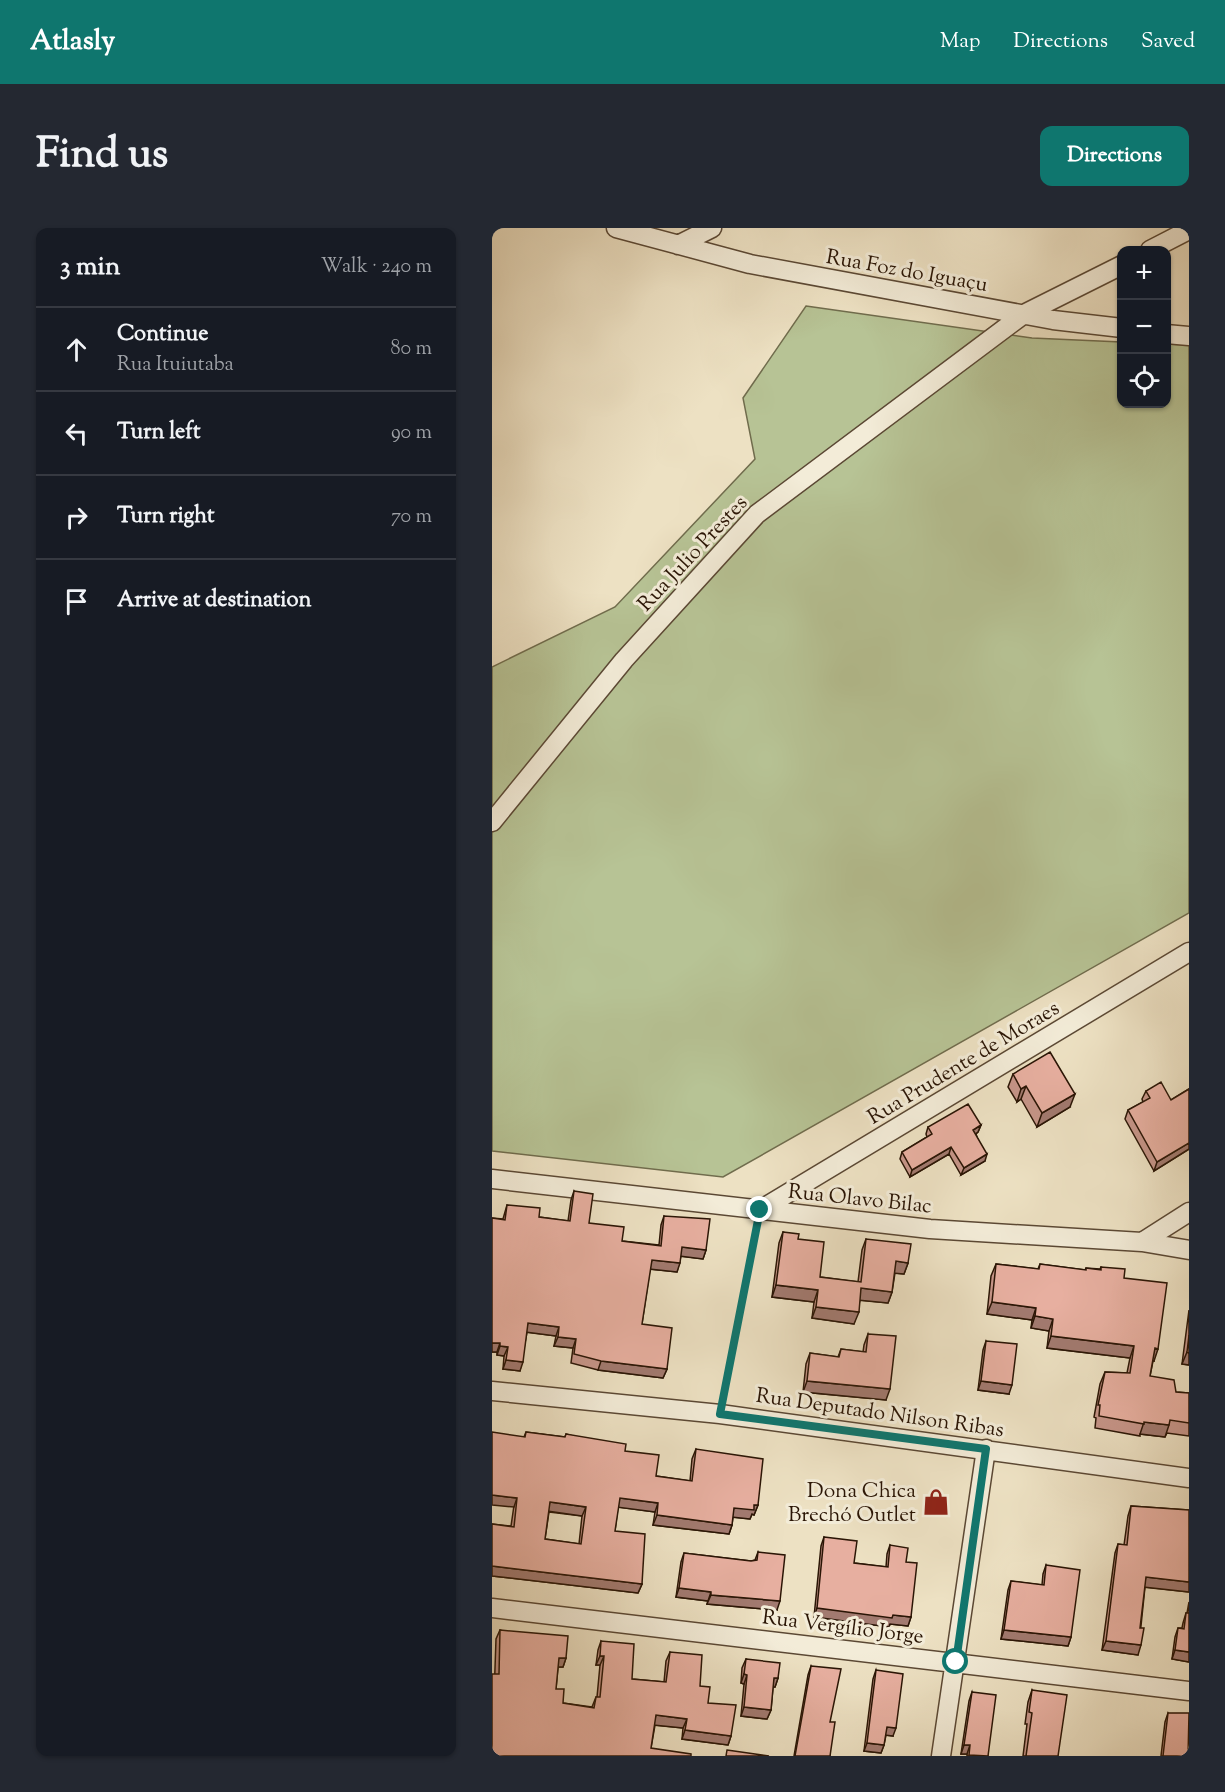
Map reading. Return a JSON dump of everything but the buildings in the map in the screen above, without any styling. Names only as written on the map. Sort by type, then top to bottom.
[{"type":"street","name":"Rua Foz do Iguaçu","points":[[616,228],[750,264],[1024,314],[1117,327]]},
{"type":"street","points":[[678,245],[712,228]]},
{"type":"street","points":[[1157,246],[1189,230]]},
{"type":"street","name":"Rua Julio Prestes","points":[[492,822],[624,660],[757,514],[1024,314],[1117,268]]},
{"type":"street","points":[[1171,334],[1189,336]]},
{"type":"street","name":"Rua Prudente de Moraes","points":[[760,1210],[1189,952]]},
{"type":"street","name":"Rua Olavo Bilac","points":[[492,1179],[930,1229],[1142,1242],[1189,1250]]},
{"type":"street","points":[[1142,1242],[1189,1212]]},
{"type":"street","name":"Rua Deputado Nilson Ribas","points":[[492,1391],[720,1414],[1189,1478]]},
{"type":"street","points":[[941,1756],[986,1449]]},
{"type":"street","name":"Rua Vergílio Jorge","points":[[492,1608],[1189,1691]]},
{"type":"path","points":[[720,1414],[760,1210]]},
{"type":"green space","points":[[806,306],[1032,338],[1117,342],[1117,408],[1171,408],[1171,344],[1189,345],[1189,913],[723,1177],[492,1151],[492,667],[615,607],[755,459],[743,398]]},
{"type":"place","name":"Dona Chica Brechó Outlet","points":[[936,1502]]},
{"type":"route","points":[[760,1210],[720,1414],[986,1449],[956,1662]]}]
